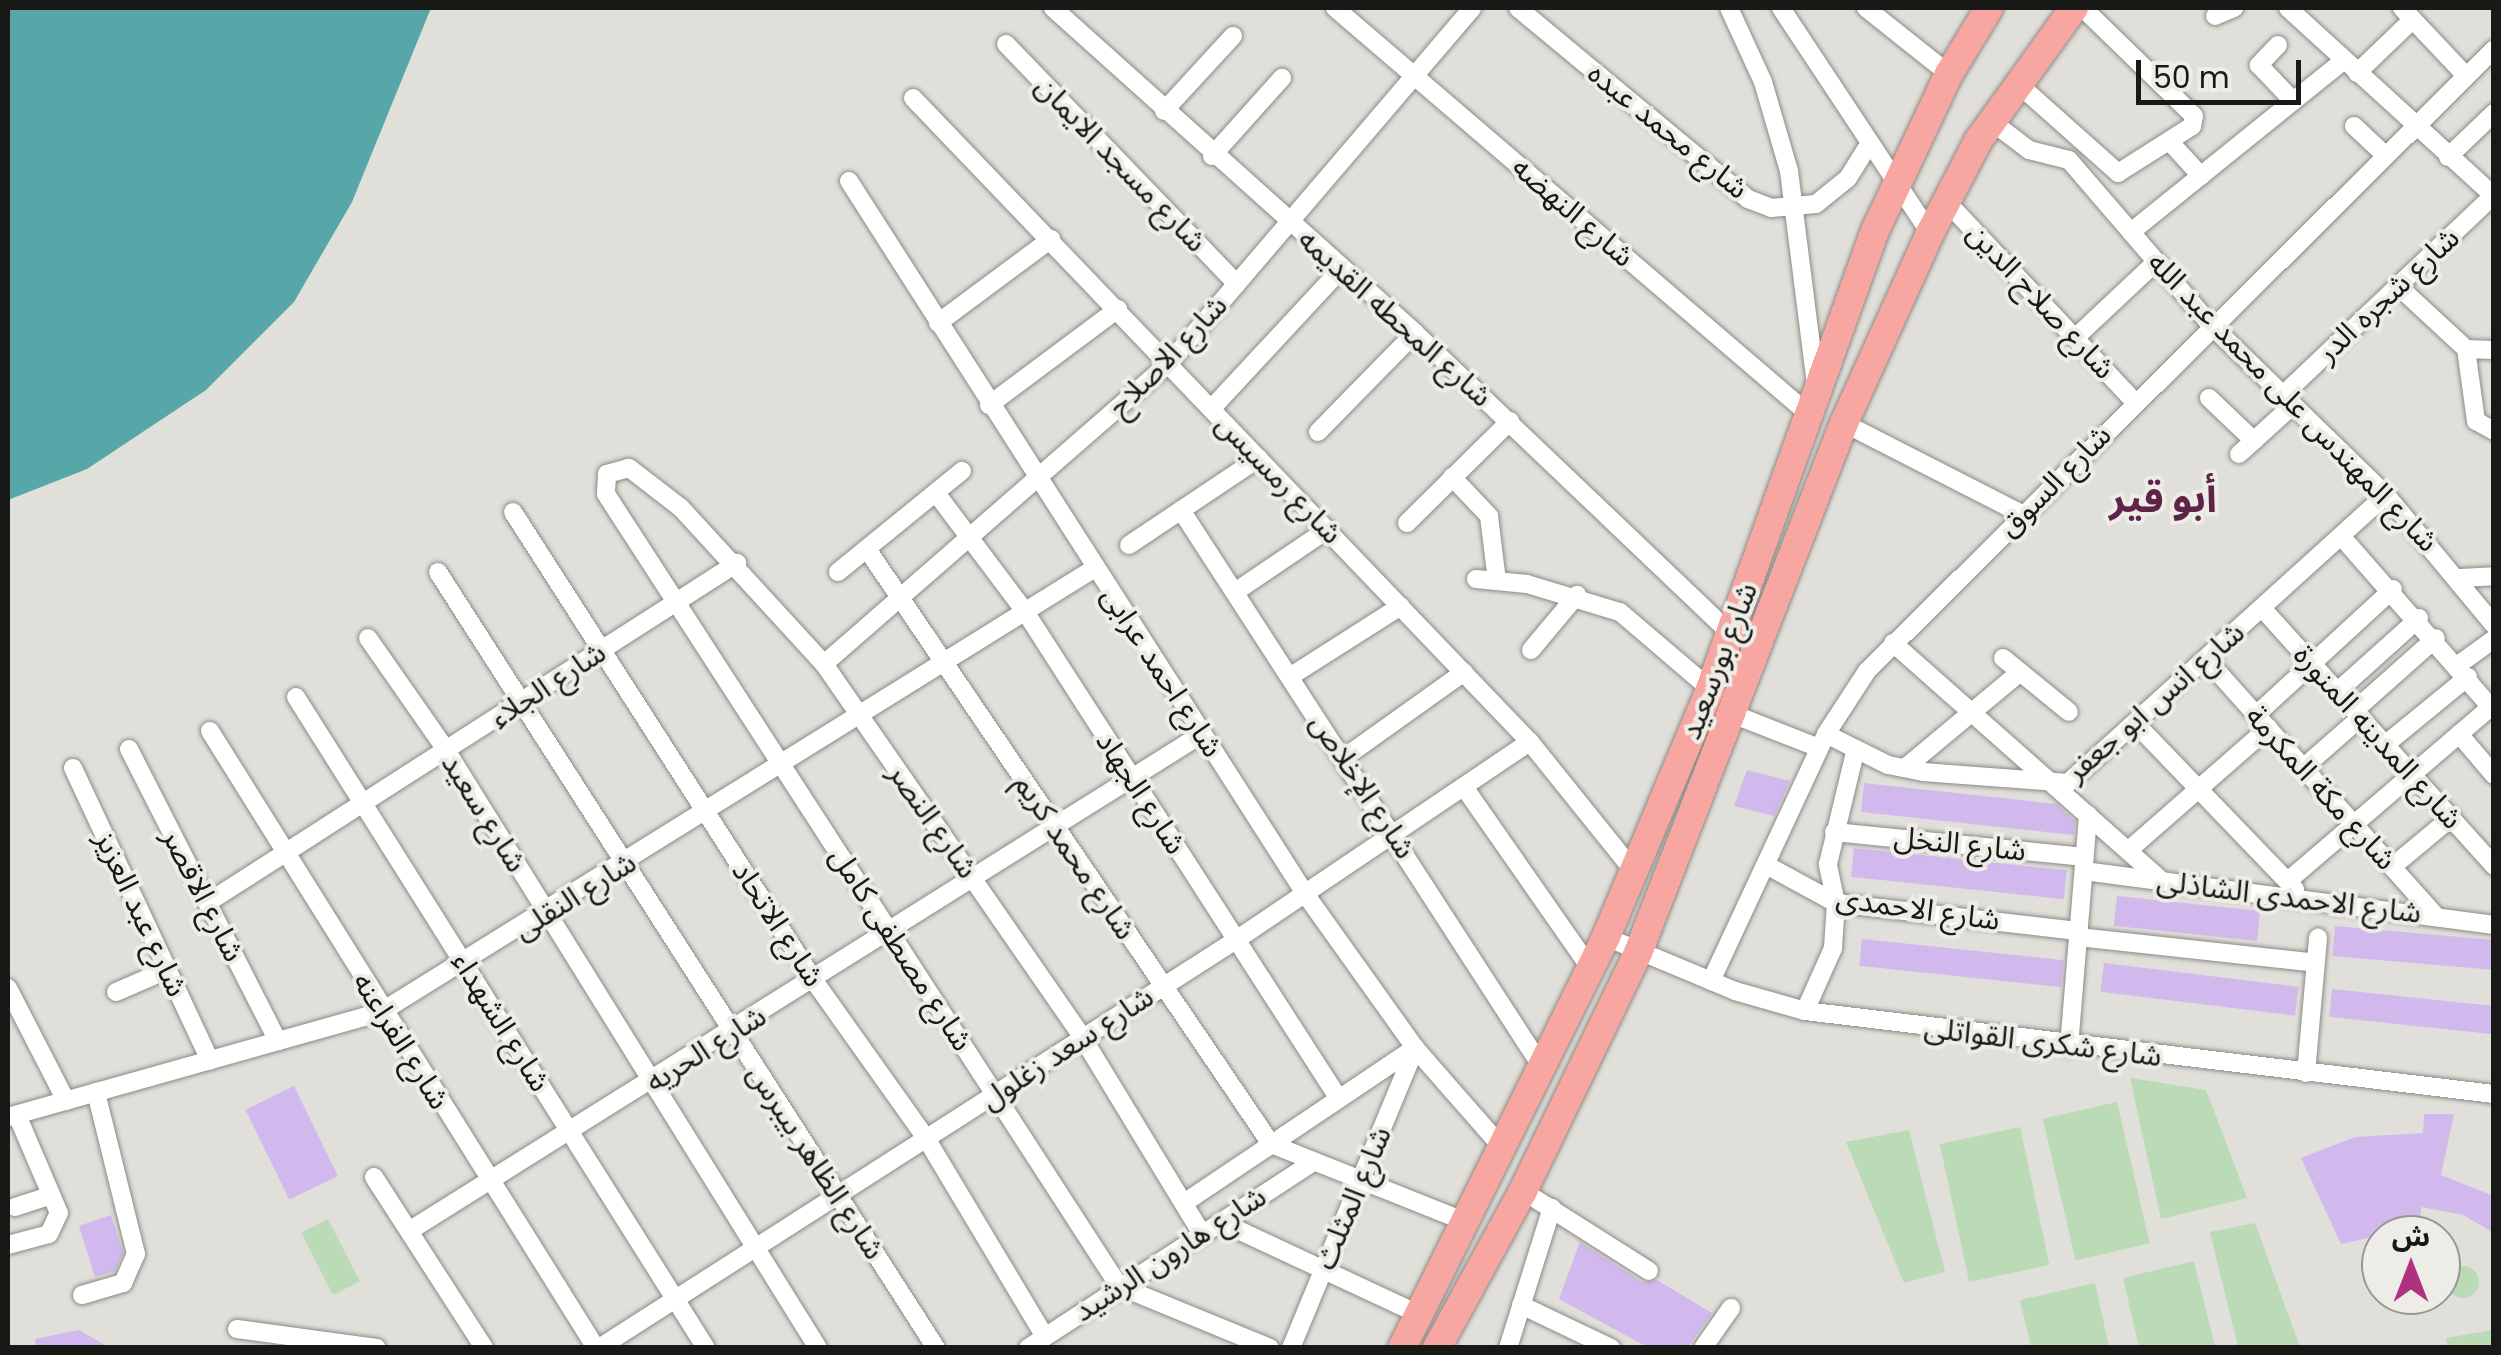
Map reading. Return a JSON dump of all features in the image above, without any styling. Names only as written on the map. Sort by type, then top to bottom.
[{"type":"main road","name":"شارع بورسعيد","points":[[1409,1345],[1416,1314],[1461,1220],[1606,938],[1710,689],[1894,186],[1949,74],[1990,8]]},
{"type":"main road","name":"شارع بورسعيد","points":[[1437,1348],[1523,1191],[1638,953],[1735,715],[1844,423],[1930,233],[1991,121],[2074,8]]},
{"type":"street","name":"شارع المحطه القديمه","points":[[1053,8],[1212,156],[1415,333],[1731,634]]},
{"type":"street","name":"شارع النهضه","points":[[1335,8],[1815,410]]},
{"type":"street","name":"شارع الاصلاح","points":[[824,664],[1169,363],[1472,8]]},
{"type":"street","name":"شارع محمد عبده","points":[[1518,8],[1748,199],[1796,210]]},
{"type":"street","points":[[1729,8],[1778,128],[1796,210],[1815,410]]},
{"type":"street","points":[[1781,8],[1894,186],[1930,233]]},
{"type":"street","points":[[1866,8],[1949,74]]},
{"type":"street","points":[[2016,82],[2118,173],[2192,126],[2194,116],[2083,8]]},
{"type":"street","points":[[2215,16],[2234,8]]},
{"type":"street","points":[[2288,8],[2493,196]]},
{"type":"street","points":[[2131,232],[2292,102],[2351,66],[2406,15],[2466,76]]},
{"type":"street","points":[[1164,111],[1233,36]]},
{"type":"street","name":"شارع مسجد الايمان","points":[[1006,44],[1237,284]]},
{"type":"street","points":[[2278,45],[2259,65],[2292,102]]},
{"type":"street","name":"شارع السوق","points":[[1711,982],[1822,741],[1893,643],[2494,49]]},
{"type":"street","points":[[1212,156],[1282,78]]},
{"type":"street","name":"شارع رمسيس","points":[[914,98],[1530,742],[1633,870]]},
{"type":"street","points":[[2448,157],[2494,113]]},
{"type":"street","name":"شارع المهندس على محمد عبد الله","points":[[1991,121],[2029,150],[2050,152],[2069,160],[2212,326],[2386,495],[2460,578],[2494,625]]},
{"type":"street","points":[[2354,126],[2385,155]]},
{"type":"street","points":[[2050,152],[2071,134]]},
{"type":"street","points":[[2170,142],[2202,176]]},
{"type":"street","points":[[1796,210],[1834,193],[1868,146]]},
{"type":"street","name":"شارع احمد عرابى","points":[[849,181],[1306,895],[1415,1048],[1500,1145]]},
{"type":"street","name":"شارع شجره الدر","points":[[2239,454],[2398,286],[2493,196]]},
{"type":"street","name":"شارع صلاح الدين","points":[[1946,201],[2136,402]]},
{"type":"street","points":[[938,323],[1051,239]]},
{"type":"street","points":[[2075,338],[2156,262]]},
{"type":"street","points":[[1212,408],[1342,268]]},
{"type":"street","points":[[2398,286],[2466,349],[2476,421],[2494,431]]},
{"type":"street","points":[[989,405],[1118,309]]},
{"type":"street","points":[[1318,432],[1415,333]]},
{"type":"street","points":[[2466,349],[2494,350]]},
{"type":"street","points":[[2209,398],[2254,441]]},
{"type":"street","points":[[1408,523],[1510,421]]},
{"type":"street","points":[[1844,423],[2022,514]]},
{"type":"street","points":[[1129,546],[1259,458]]},
{"type":"street","name":"شارع النصر","points":[[607,474],[629,468],[737,563],[824,664],[1083,1038],[1202,1234]]},
{"type":"street","points":[[838,572],[962,472]]},
{"type":"street","name":"شارع مصطفى كامل","points":[[607,474],[606,494],[1119,1286]]},
{"type":"street","points":[[1452,477],[1489,516],[1496,581]]},
{"type":"street","name":"شارع الجهاد","points":[[936,493],[1026,613],[1339,1098]]},
{"type":"street","name":"شارع انس ابو جعفر","points":[[1735,715],[1905,768],[2056,786],[2068,783],[2386,495]]},
{"type":"street","name":"شارع الإخلاص","points":[[1181,510],[1396,834],[1540,1064]]},
{"type":"street","name":"شارع الاتحاد","points":[[513,512],[815,982],[926,1138],[1044,1335]]},
{"type":"street","points":[[1236,592],[1328,529]]},
{"type":"street","points":[[2289,880],[2351,822],[2492,709],[2419,618],[2341,536]]},
{"type":"street","name":"شارع محمد كريم","points":[[867,549],[1271,1144]]},
{"type":"street","name":"شارع الجلاء","points":[[207,903],[737,563]]},
{"type":"street","name":"شارع النقلى","points":[[12,1116],[381,1012],[546,914],[1095,568]]},
{"type":"street","name":"شارع الظاهر بيبرس","points":[[438,572],[936,1348]]},
{"type":"street","points":[[2460,578],[2494,576]]},
{"type":"street","points":[[1476,580],[1577,595],[1653,634],[1710,689]]},
{"type":"street","points":[[2130,849],[2199,788],[2393,589]]},
{"type":"street","points":[[1531,650],[1577,595]]},
{"type":"street","points":[[1292,676],[1401,606]]},
{"type":"street","name":"شارع المدينه المنورة","points":[[2262,608],[2493,865]]},
{"type":"street","points":[[2338,691],[2419,618]]},
{"type":"street","name":"شارع سعيد","points":[[368,638],[446,750],[818,1348]]},
{"type":"street","points":[[2303,768],[2436,638]]},
{"type":"street","points":[[2386,744],[2494,640]]},
{"type":"street","points":[[1893,643],[2161,880]]},
{"type":"street","points":[[2003,658],[2069,712]]},
{"type":"street","name":"شارع مكة المكرمة","points":[[2206,660],[2435,915]]},
{"type":"street","points":[[1345,757],[1464,672]]},
{"type":"street","points":[[1905,768],[2018,673]]},
{"type":"street","name":"شارع الشهداء","points":[[296,696],[706,1348]]},
{"type":"street","points":[[2135,723],[2302,897]]},
{"type":"street","name":"شارع الفراعنه","points":[[210,731],[381,1012],[597,1348]]},
{"type":"street","name":"شارع الحريه","points":[[409,1232],[815,982],[1202,734]]},
{"type":"street","points":[[2459,734],[2494,775]]},
{"type":"street","name":"شارع سعد زغلول","points":[[597,1348],[1306,895],[1530,742]]},
{"type":"street","name":"شارع الاقصر","points":[[129,749],[278,1041]]},
{"type":"street","points":[[1805,1011],[1832,948],[1836,903],[1828,864],[1854,752]]},
{"type":"street","name":"شارع عبد العزيز","points":[[73,768],[210,1060]]},
{"type":"street","points":[[1464,787],[1590,968]]},
{"type":"street","points":[[2069,1046],[2088,815]]},
{"type":"street","points":[[2392,867],[2452,817]]},
{"type":"street","name":"شارع النخل","points":[[1834,832],[2084,864]]},
{"type":"street","name":"شارع الاحمدى الشاذلى","points":[[2084,864],[2161,880],[2494,925]]},
{"type":"street","name":"شارع الاحمدى","points":[[1766,865],[1836,903],[2316,964]]},
{"type":"street","name":"شارع شكرى القواتلى","points":[[1606,938],[1711,982],[1805,1011],[2069,1046],[2494,1094]]},
{"type":"street","points":[[2306,1073],[2318,938]]},
{"type":"street","points":[[116,992],[167,970]]},
{"type":"street","points":[[8,988],[66,1101]]},
{"type":"street","points":[[1184,1202],[1415,1048]]},
{"type":"street","name":"شارع المثلث","points":[[1291,1348],[1415,1048]]},
{"type":"street","points":[[82,1295],[123,1284],[136,1254],[96,1092]]},
{"type":"street","points":[[8,1245],[49,1234],[59,1213],[12,1116]]},
{"type":"street","points":[[1271,1144],[1461,1220]]},
{"type":"street","name":"شارع هارون الرشيد","points":[[1028,1348],[1313,1162]]},
{"type":"street","points":[[374,1177],[484,1348]]},
{"type":"street","points":[[1523,1191],[1649,1271]]},
{"type":"street","points":[[15,1207],[52,1195]]},
{"type":"street","points":[[1508,1348],[1552,1208]]},
{"type":"street","points":[[1221,1222],[1416,1314]]},
{"type":"street","points":[[1119,1286],[1270,1348]]},
{"type":"street","points":[[1521,1305],[1611,1348]]},
{"type":"street","points":[[1703,1348],[1731,1308]]},
{"type":"street","points":[[237,1329],[377,1348]]},
{"type":"green space","points":[[2130,1078],[2206,1090],[2247,1198],[2161,1219]]},
{"type":"green space","points":[[2117,1102],[2150,1243],[2076,1260],[2043,1119]]},
{"type":"green space","points":[[2020,1127],[2049,1265],[1969,1282],[1940,1144]]},
{"type":"green space","points":[[1909,1130],[1945,1272],[1904,1283],[1846,1142]]},
{"type":"green space","points":[[328,1219],[360,1281],[333,1295],[301,1233]]},
{"type":"green space","points":[[2255,1223],[2300,1347],[2238,1347],[2210,1232]]},
{"type":"green space","points":[[2194,1261],[2215,1347],[2139,1347],[2123,1278]]},
{"type":"green space","points":[[2461,1267],[2477,1276],[2479,1282],[2474,1293],[2461,1297]]},
{"type":"green space","points":[[2095,1283],[2109,1347],[2031,1347],[2020,1300]]},
{"type":"green space","points":[[2493,1330],[2493,1347],[2447,1347],[2446,1338]]},
{"type":"water","points":[[8,8],[431,8],[352,202],[294,302],[206,390],[87,469],[8,500]]},
{"type":"building","points":[[1747,770],[1790,781],[1774,816],[1734,806]]},
{"type":"building","points":[[1864,783],[2056,804],[2075,821],[2074,835],[1861,812]]},
{"type":"building","points":[[1854,848],[2067,870],[2064,899],[1851,877]]},
{"type":"building","points":[[2117,896],[2260,911],[2257,941],[2114,926]]},
{"type":"building","points":[[2335,926],[2494,940],[2492,970],[2332,956]]},
{"type":"building","points":[[1862,939],[2064,960],[2061,987],[1859,966]]},
{"type":"building","points":[[2104,963],[2299,987],[2295,1016],[2100,992]]},
{"type":"building","points":[[2332,989],[2494,1006],[2491,1034],[2329,1017]]},
{"type":"building","points":[[294,1086],[338,1176],[289,1200],[245,1110]]},
{"type":"building","points":[[2424,1114],[2454,1114],[2441,1175],[2494,1196],[2494,1233],[2463,1215],[2421,1207],[2421,1215],[2361,1215],[2361,1239],[2341,1244],[2301,1158],[2355,1137],[2423,1133]]},
{"type":"building","points":[[111,1215],[123,1253],[115,1271],[95,1277],[79,1226]]},
{"type":"building","points":[[1580,1242],[1642,1282],[1657,1280],[1712,1313],[1687,1348],[1649,1348],[1559,1299]]},
{"type":"building","points":[[79,1330],[110,1348],[36,1348],[35,1339]]},
{"type":"district","name":"أبو قير","points":[[2163,498]]}]
